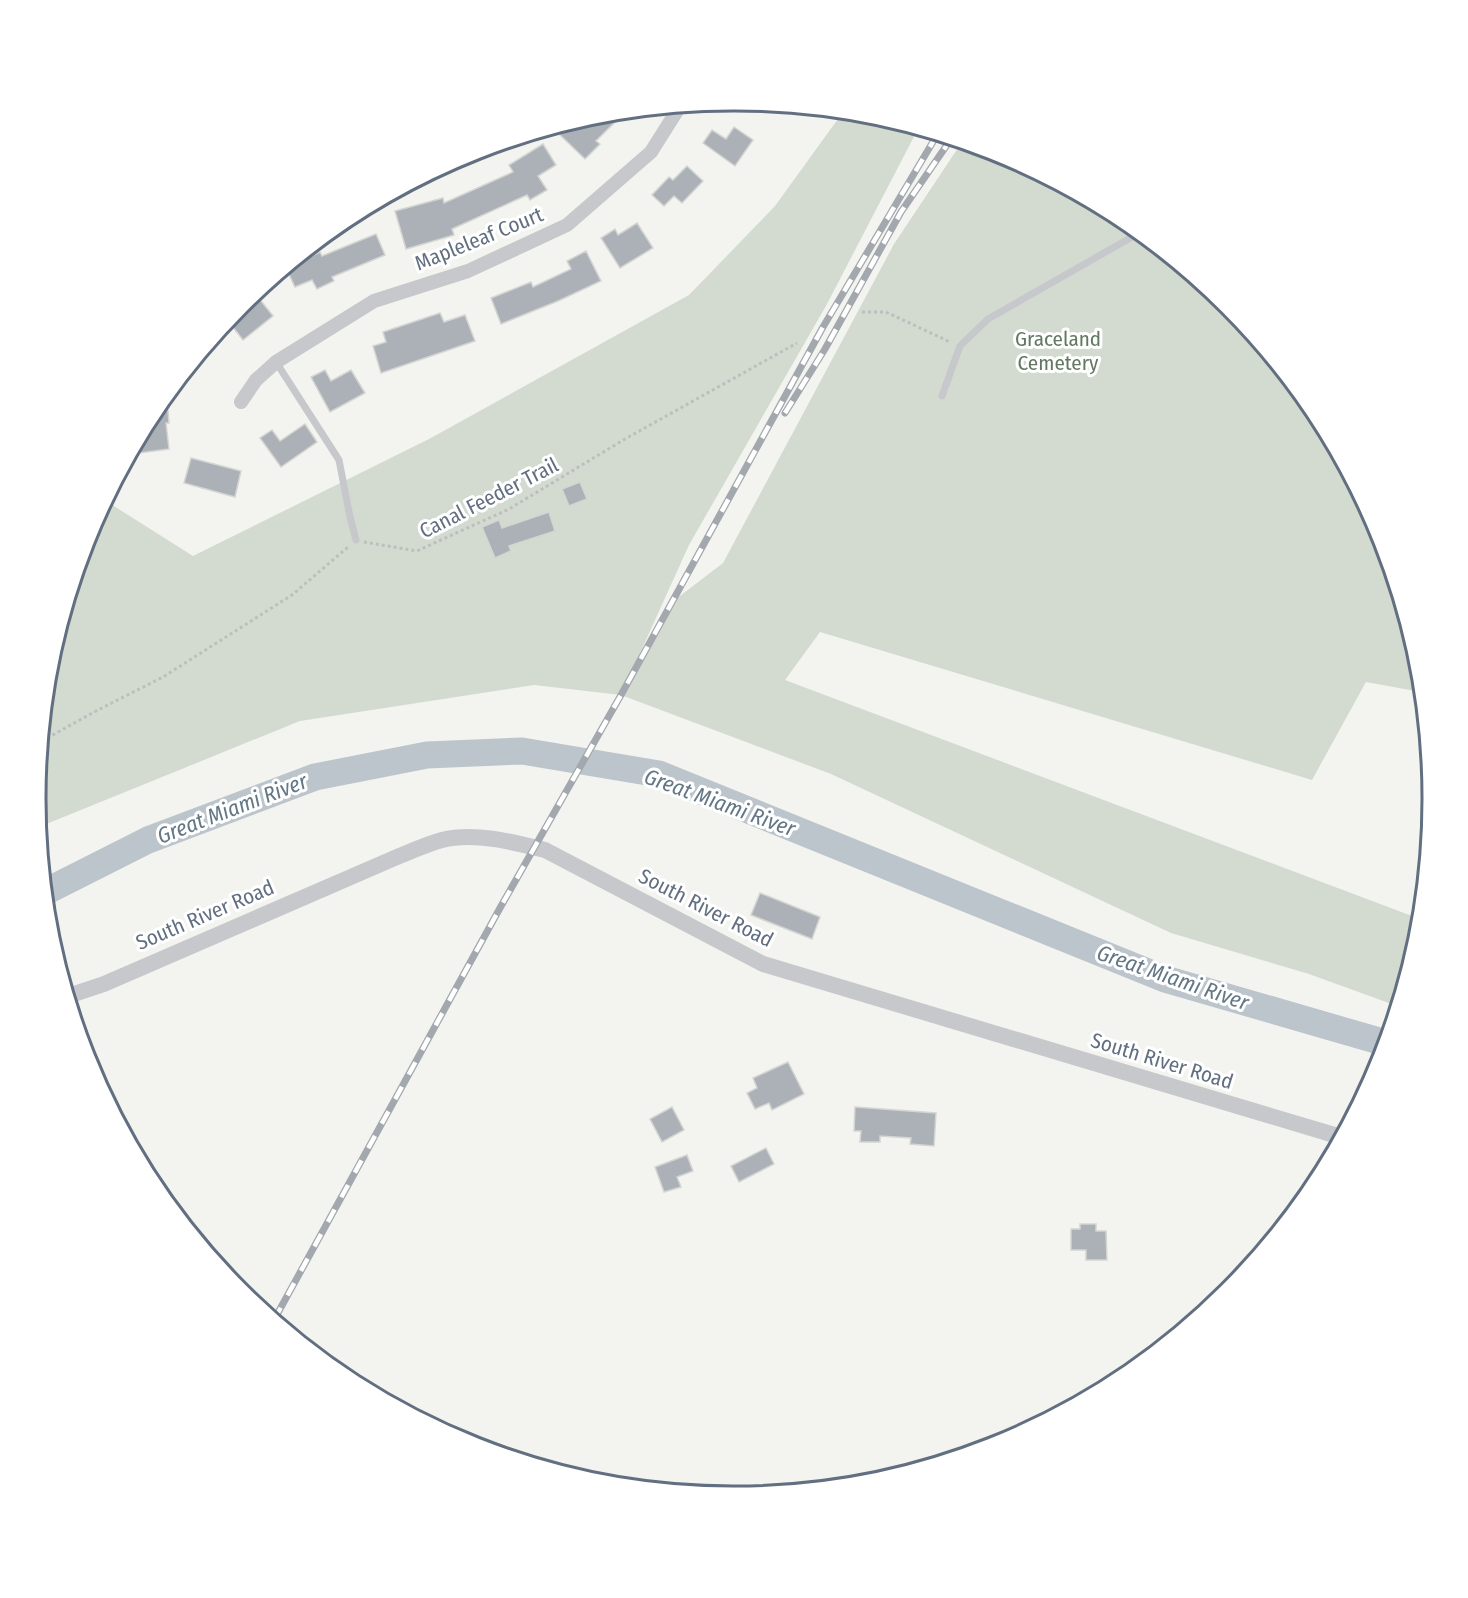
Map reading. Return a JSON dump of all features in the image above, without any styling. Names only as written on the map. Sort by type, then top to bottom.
[{"type":"street","name":"Mapleleaf Court","points":[[242,402],[256,380],[276,362],[374,301],[468,271],[567,225],[651,153],[675,114]]},
{"type":"street","name":"South River Road","points":[[75,994],[104,984],[397,857],[443,840],[476,838],[510,841],[546,850],[764,964],[1334,1135]]},
{"type":"lane","points":[[942,396],[960,346],[988,319],[1131,238]]},
{"type":"lane","points":[[276,362],[339,460],[356,540]]},
{"type":"path","points":[[862,312],[886,312],[960,346]]},
{"type":"path","name":"Canal Feeder Trail","points":[[356,540],[417,551],[509,509],[625,439],[797,343]]},
{"type":"path","points":[[50,737],[163,677],[272,608],[292,595],[356,540]]},
{"type":"green space","name":"Graceland Cemetery","points":[[838,119],[914,136],[827,304],[689,545],[626,684],[672,602],[723,563],[894,244],[957,149],[997,164],[1038,182],[1078,204],[1116,227],[1153,254],[1220,313],[1279,380],[1306,417],[1329,455],[1351,495],[1369,536],[1398,621],[1413,690],[1366,682],[1312,780],[820,632],[785,680],[1411,916],[1390,1003],[1309,974],[1171,933],[831,774],[621,695],[534,685],[300,721],[47,824],[48,754],[52,709],[60,665],[83,578],[113,505],[193,556],[429,439],[689,295],[775,206]]},
{"type":"building","points":[[615,122],[596,141],[600,144],[585,159],[559,134]]},
{"type":"building","points":[[734,127],[753,140],[735,166],[703,143],[712,130],[726,139]]},
{"type":"building","points":[[543,144],[556,165],[538,176],[547,190],[530,200],[527,195],[452,229],[454,235],[406,249],[395,211],[443,198],[444,203],[513,172],[509,165]]},
{"type":"building","points":[[687,166],[703,181],[682,203],[674,196],[664,206],[652,195],[669,177],[673,180]]},
{"type":"building","points":[[637,223],[653,248],[620,268],[601,238],[615,229],[618,235]]},
{"type":"building","points":[[376,234],[385,255],[332,277],[334,281],[317,289],[312,280],[295,287],[289,275],[314,255],[320,252],[322,256]]},
{"type":"building","points":[[586,251],[601,281],[501,324],[491,298],[531,282],[533,287],[571,269],[567,261]]},
{"type":"building","points":[[261,301],[273,316],[243,340],[234,328]]},
{"type":"building","points":[[440,313],[444,322],[465,315],[475,341],[381,373],[373,346],[386,342],[383,332]]},
{"type":"building","points":[[325,370],[331,381],[351,370],[365,393],[330,412],[311,377]]},
{"type":"building","points":[[168,410],[169,423],[166,423],[169,449],[140,453]]},
{"type":"building","points":[[305,424],[317,442],[281,467],[260,438],[272,430],[280,441]]},
{"type":"building","points":[[191,458],[241,471],[235,497],[184,483]]},
{"type":"building","points":[[580,482],[587,499],[569,506],[562,489]]},
{"type":"building","points":[[549,512],[555,531],[509,546],[511,551],[495,558],[482,527],[499,520],[502,528]]},
{"type":"building","points":[[760,893],[820,917],[812,939],[751,915]]},
{"type":"building","points":[[788,1062],[804,1094],[772,1110],[769,1103],[755,1109],[747,1093],[757,1088],[753,1078]]},
{"type":"building","points":[[672,1107],[684,1130],[662,1142],[650,1119]]},
{"type":"building","points":[[855,1107],[936,1113],[934,1146],[910,1144],[911,1138],[880,1136],[880,1142],[860,1142],[861,1131],[854,1131]]},
{"type":"building","points":[[766,1148],[774,1164],[739,1182],[731,1166]]},
{"type":"building","points":[[687,1155],[693,1171],[677,1177],[681,1187],[664,1192],[655,1167]]},
{"type":"building","points":[[1080,1224],[1096,1224],[1096,1231],[1106,1231],[1107,1260],[1086,1260],[1086,1250],[1071,1250],[1071,1229],[1080,1229]]},
{"type":"waterway","name":"Great Miami River","points":[[52,888],[148,840],[315,777],[427,755],[522,751],[659,774],[1165,979],[1377,1040]]},
{"type":"railway","points":[[278,1313],[823,327],[933,141]]},
{"type":"railway","points":[[785,413],[825,349],[901,212],[947,145]]}]
